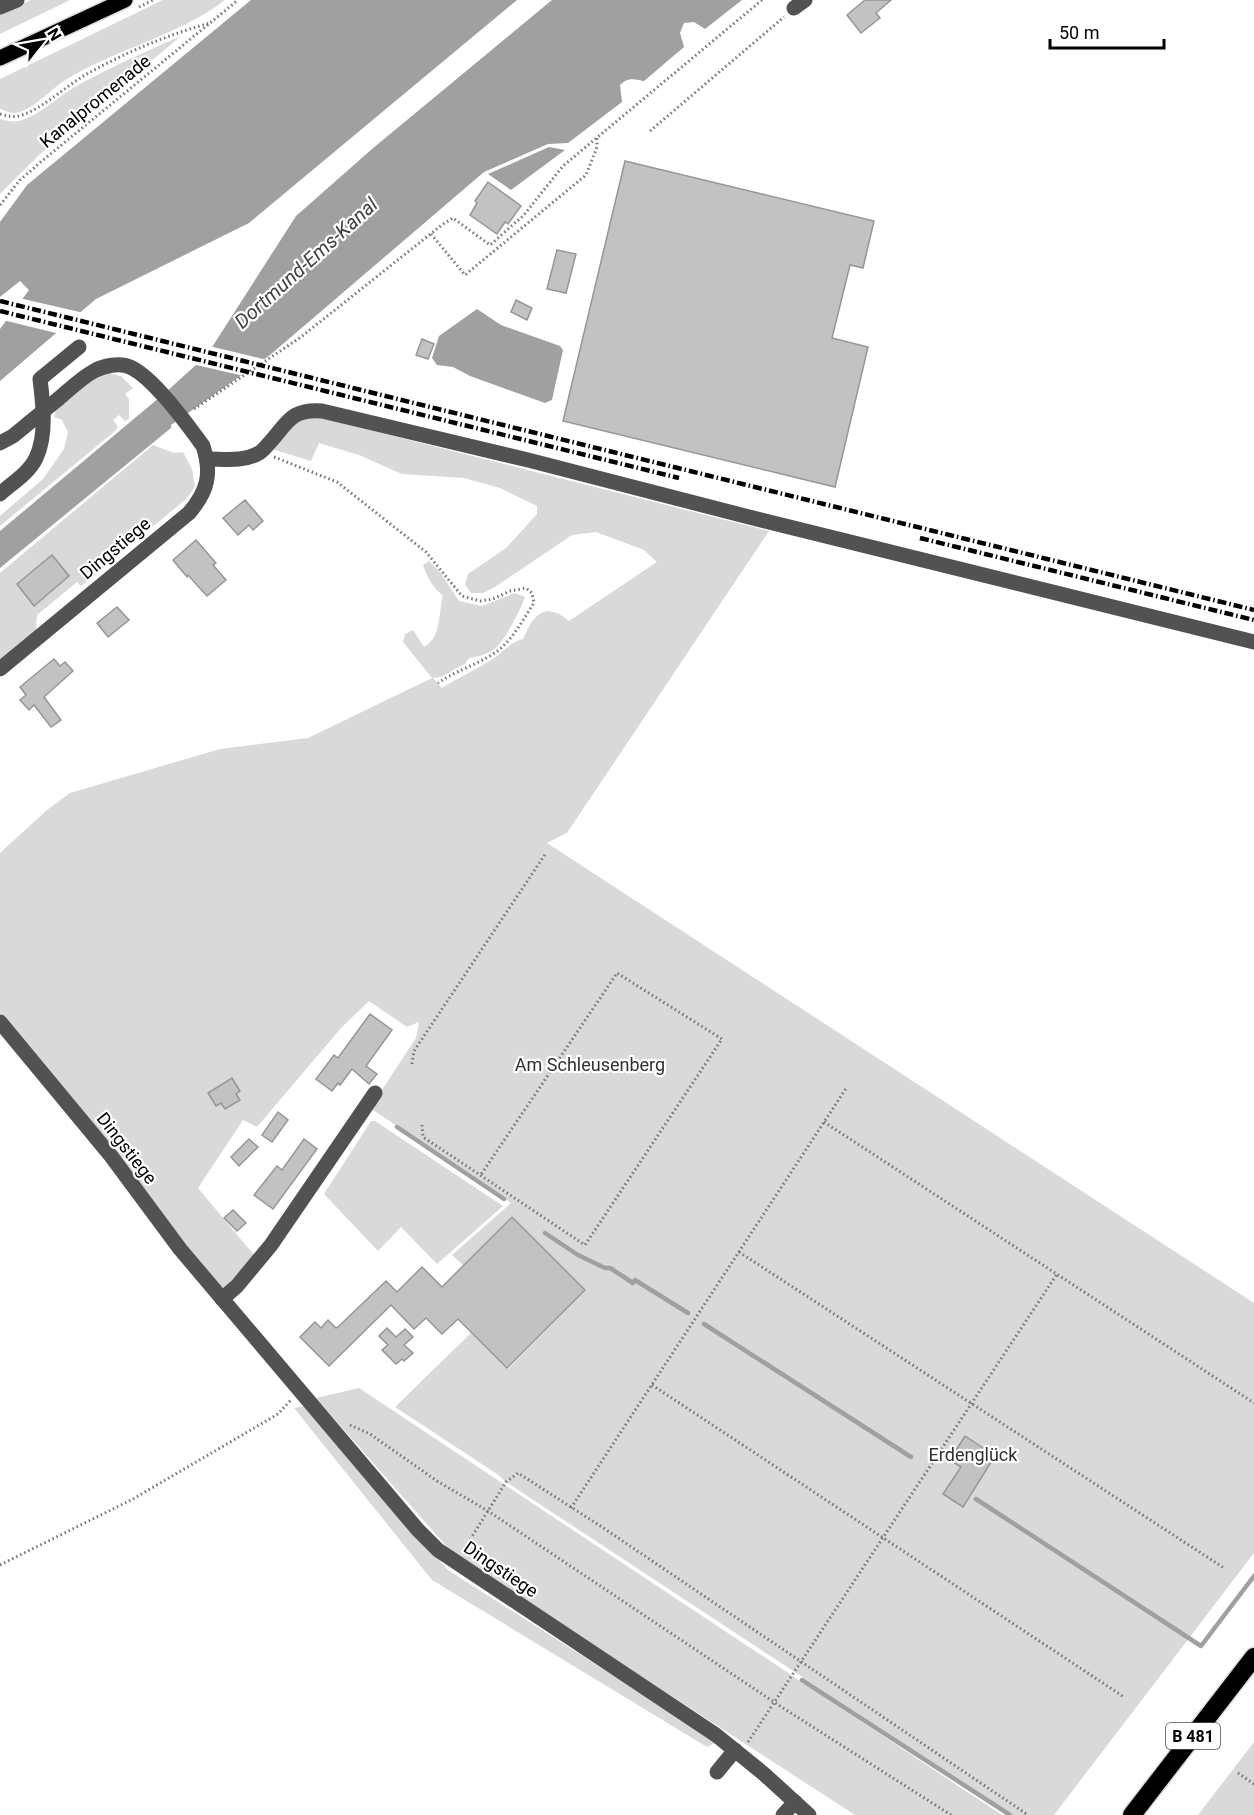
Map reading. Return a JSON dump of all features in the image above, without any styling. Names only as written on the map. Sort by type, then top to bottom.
[{"type":"highway","name":"B 481","points":[[1132,1815],[1254,1657]]},
{"type":"main road","points":[[0,58],[125,0]]},
{"type":"street","points":[[0,7],[17,0]]},
{"type":"street","points":[[0,494],[26,472],[36,459],[42,435],[40,379],[79,347]]},
{"type":"street","points":[[0,443],[13,436],[94,371],[116,365],[130,367],[147,378],[185,415],[208,459],[243,458],[261,452],[290,419],[300,412],[322,411],[528,459],[749,517],[1254,642]]},
{"type":"street","name":"Dingstiege","points":[[0,669],[189,513],[204,491],[208,478],[208,459]]},
{"type":"street","name":"Dingstiege","points":[[0,1022],[111,1156],[180,1249],[418,1530],[438,1550],[678,1709],[737,1752],[809,1815]]},
{"type":"street","points":[[222,1299],[237,1286],[272,1245],[375,1093]]},
{"type":"street","points":[[717,1772],[737,1752]]},
{"type":"street","points":[[783,1815],[795,1802]]},
{"type":"path","name":"Kanalpromenade","points":[[0,205],[21,180],[42,161],[238,0]]},
{"type":"path","points":[[185,415],[301,337],[453,218],[490,245],[523,216],[563,166],[762,0]]},
{"type":"path","points":[[650,131],[800,4]]},
{"type":"path","points":[[0,114],[10,117],[20,116],[87,74],[180,32],[211,22]]},
{"type":"path","points":[[430,234],[465,275],[586,175],[597,147],[597,137]]},
{"type":"path","points":[[261,452],[338,482],[426,552],[462,596],[480,601],[526,588],[532,593],[534,603],[501,648],[477,663],[452,673],[438,683]]},
{"type":"path","points":[[412,1064],[414,1050],[546,853]]},
{"type":"path","points":[[422,1125],[423,1137],[480,1176],[585,1245],[722,1039],[617,973],[480,1176]]},
{"type":"path","points":[[571,1508],[847,1087]]},
{"type":"path","points":[[824,1122],[1254,1403]]},
{"type":"path","points":[[739,1252],[1224,1568]]},
{"type":"path","points":[[737,1752],[774,1702],[1057,1274]]},
{"type":"path","points":[[651,1385],[1124,1697]]},
{"type":"path","points":[[0,1565],[133,1500],[278,1414],[300,1390]]},
{"type":"path","points":[[331,1426],[347,1424],[370,1434],[437,1481],[488,1511],[873,1767],[951,1815]]},
{"type":"path","points":[[456,1562],[506,1482],[518,1473],[602,1527],[1028,1815]]},
{"type":"path","points":[[1238,1773],[1254,1784]]},
{"type":"green space","points":[[31,0],[70,0],[0,34],[0,13]]},
{"type":"green space","points":[[163,0],[225,0],[207,13],[167,33],[83,70],[26,109],[13,113],[0,109],[0,79]]},
{"type":"green space","points":[[181,36],[38,156],[0,194],[0,119],[16,121],[29,117],[86,81]]},
{"type":"green space","points":[[109,373],[121,376],[133,388],[125,394],[129,399],[129,419],[125,421],[119,415],[113,420],[118,427],[115,431],[0,526],[0,516],[43,479],[64,449],[68,432],[62,420],[54,417],[56,409],[92,379]]},
{"type":"green space","points":[[318,417],[769,531],[567,833],[547,843],[1254,1303],[1254,1553],[1054,1815],[1012,1815],[395,1407],[471,1333],[508,1369],[586,1290],[512,1216],[463,1265],[452,1255],[511,1203],[370,1108],[416,1038],[419,1022],[407,1027],[369,1001],[341,1028],[257,1127],[243,1120],[198,1188],[254,1255],[227,1296],[162,1218],[42,1062],[0,1013],[0,853],[47,810],[70,793],[220,749],[308,738],[432,678],[403,642],[405,634],[413,630],[424,647],[430,643],[437,631],[443,596],[431,582],[423,565],[429,561],[440,572],[459,601],[482,606],[515,593],[525,597],[512,624],[496,648],[483,655],[469,658],[465,664],[433,678],[442,688],[523,639],[531,623],[539,614],[548,611],[561,615],[569,621],[657,562],[644,550],[596,532],[572,535],[495,587],[483,593],[471,593],[465,585],[468,574],[506,548],[537,514],[537,506],[500,488],[464,478],[402,474],[359,455],[319,443],[311,461],[272,449],[299,420]]},
{"type":"green space","points":[[153,445],[174,453],[183,452],[192,469],[195,487],[186,499],[81,586],[77,582],[37,615],[36,630],[0,660],[0,573]]},
{"type":"green space","points":[[371,1121],[375,1121],[503,1206],[437,1264],[401,1227],[378,1251],[324,1194]]},
{"type":"green space","points":[[359,1388],[1002,1815],[855,1815],[455,1556],[316,1398]]},
{"type":"green space","points":[[303,1406],[448,1570],[717,1742],[707,1747],[432,1580],[294,1408]]},
{"type":"green space","points":[[1254,1742],[1254,1815],[1198,1815]]},
{"type":"water","points":[[251,0],[517,0],[249,223],[96,299],[0,381],[0,329],[29,290],[20,281],[0,297],[0,222],[27,185]]},
{"type":"water","name":"Dortmund-Ems-Kanal","points":[[552,0],[742,0],[705,29],[694,22],[684,23],[680,33],[684,47],[644,81],[631,79],[623,82],[620,85],[622,102],[568,143],[548,144],[484,172],[270,355],[171,425],[171,428],[0,568],[0,531],[207,355],[296,216],[372,149]]},
{"type":"water","points":[[549,147],[565,150],[511,190],[488,174]]},
{"type":"water","points":[[477,309],[501,325],[560,346],[563,350],[552,400],[545,403],[470,376],[453,367],[437,365],[432,358],[439,336]]},
{"type":"pier","points":[[19,298],[84,313],[60,334],[3,320]]},
{"type":"pier","points":[[209,346],[267,360],[244,376],[192,364]]},
{"type":"building","points":[[865,0],[891,0],[876,13],[880,18],[861,33],[847,15]]},
{"type":"building","points":[[625,161],[874,221],[863,268],[850,265],[832,338],[868,347],[835,487],[563,421]]},
{"type":"building","points":[[488,182],[521,206],[508,224],[505,222],[497,234],[470,215],[477,203],[475,201]]},
{"type":"building","points":[[557,250],[576,254],[566,293],[547,289]]},
{"type":"building","points":[[516,300],[532,308],[527,320],[511,312]]},
{"type":"building","points":[[422,339],[434,344],[428,359],[416,355]]},
{"type":"building","points":[[245,500],[263,521],[253,530],[249,525],[238,535],[223,518]]},
{"type":"building","points":[[196,540],[216,563],[213,565],[226,580],[207,596],[173,560]]},
{"type":"building","points":[[52,555],[69,576],[34,606],[17,584]]},
{"type":"building","points":[[117,607],[129,620],[108,637],[97,623]]},
{"type":"building","points":[[54,659],[60,666],[65,662],[73,671],[44,697],[61,720],[51,727],[34,705],[29,710],[20,700],[26,695],[20,687]]},
{"type":"building","points":[[370,1014],[392,1030],[366,1066],[377,1074],[369,1084],[352,1069],[340,1085],[338,1083],[332,1091],[316,1079],[334,1055],[338,1058]]},
{"type":"building","points":[[232,1078],[240,1091],[236,1094],[240,1100],[225,1109],[221,1103],[216,1106],[208,1093]]},
{"type":"building","points":[[278,1112],[288,1120],[272,1142],[262,1135]]},
{"type":"building","points":[[249,1139],[258,1147],[239,1166],[231,1157]]},
{"type":"building","points":[[304,1139],[317,1149],[273,1209],[254,1195],[277,1166],[282,1170]]},
{"type":"building","points":[[233,1210],[246,1223],[237,1231],[224,1218]]},
{"type":"building","points":[[512,1217],[585,1290],[507,1368],[458,1319],[442,1334],[426,1318],[414,1329],[391,1305],[329,1366],[300,1337],[315,1322],[321,1328],[328,1320],[336,1328],[338,1327],[386,1281],[397,1292],[422,1267],[442,1287]]},
{"type":"building","points":[[387,1328],[396,1337],[405,1329],[413,1337],[404,1345],[413,1353],[404,1361],[402,1359],[396,1364],[382,1350],[388,1345],[379,1336]]},
{"type":"building","points":[[965,1436],[995,1456],[963,1507],[943,1494],[961,1467],[950,1460]]},
{"type":"waterway","points":[[397,1127],[504,1199]]},
{"type":"waterway","points":[[545,1233],[578,1255],[605,1268],[610,1268],[633,1283],[635,1280],[688,1313]]},
{"type":"waterway","points":[[704,1324],[911,1457]]},
{"type":"waterway","points":[[976,1499],[1201,1646],[1254,1576]]},
{"type":"waterway","points":[[802,1680],[1010,1815]]},
{"type":"railway","points":[[0,301],[1254,610]]},
{"type":"railway","points":[[0,311],[679,478]]},
{"type":"railway","points":[[920,538],[1254,620]]},
{"type":"park label","name":"Am Schleusenberg","points":[[590,1064]]},
{"type":"park label","name":"Erdenglück","points":[[973,1454]]}]
